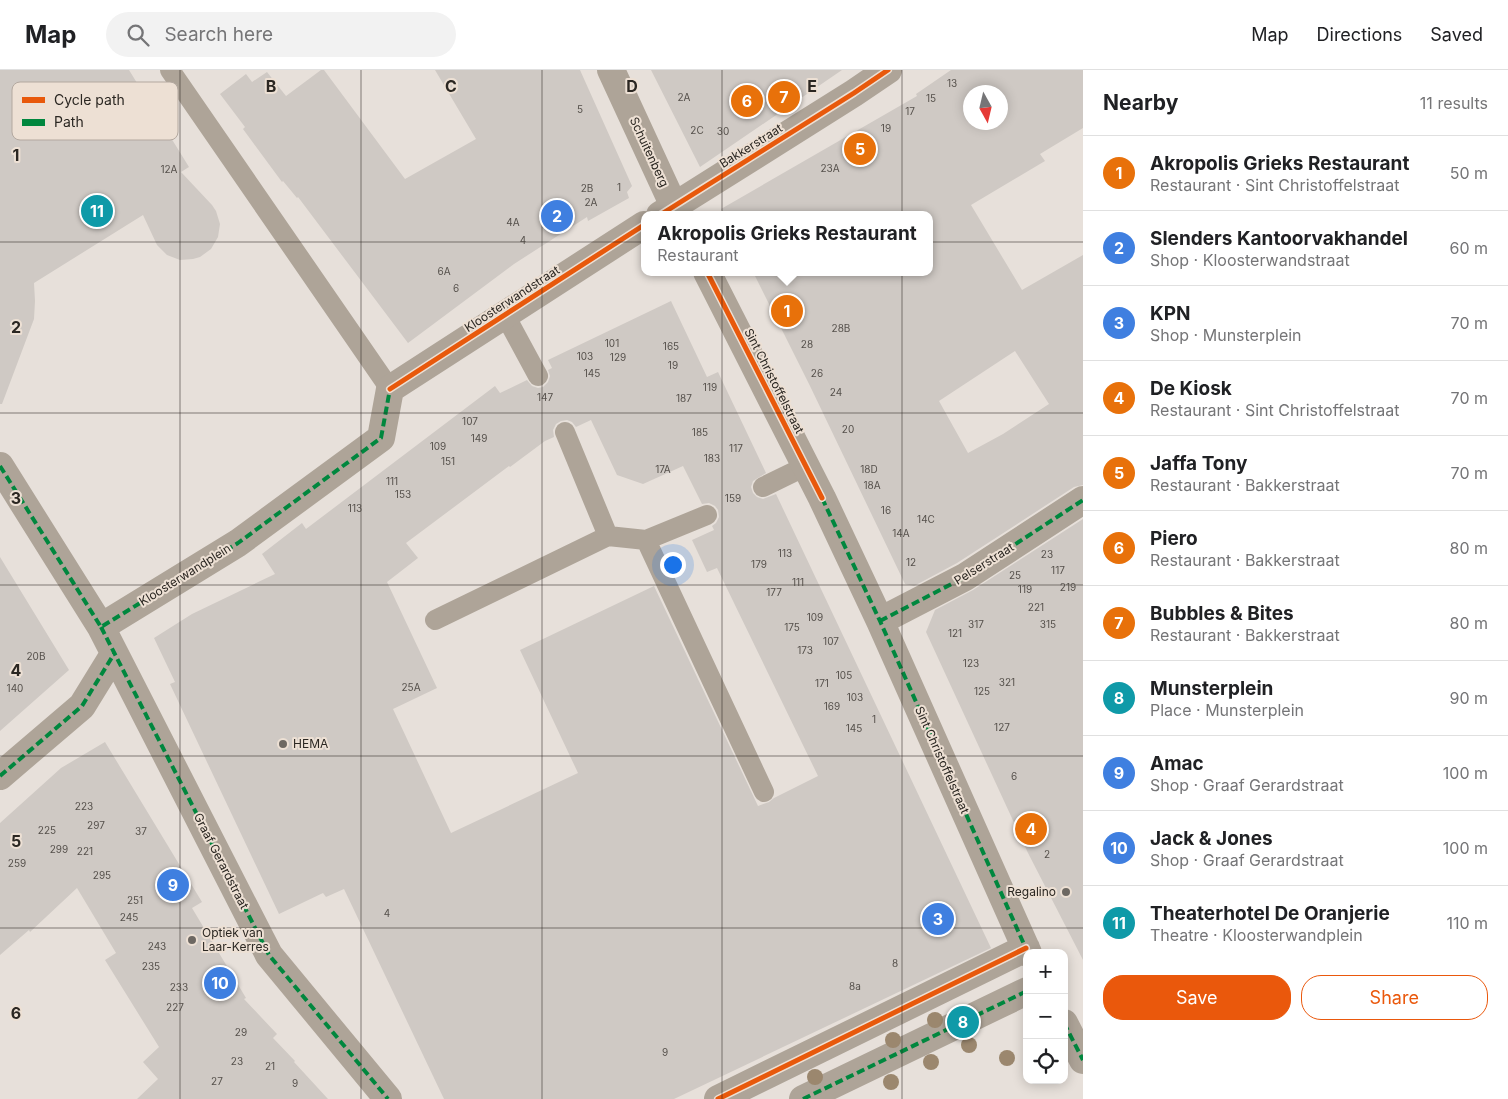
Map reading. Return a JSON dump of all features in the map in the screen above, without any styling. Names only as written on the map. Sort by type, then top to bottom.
[{"type":"street","name":"Schuitenberg","points":[[611,70],[671,211]]},
{"type":"street","name":"Bakkerstraat","points":[[673,211],[888,70]]},
{"type":"street","name":"Kloosterwandstraat","points":[[390,389],[641,227]]},
{"type":"street","name":"Sint Christoffelstraat","points":[[709,276],[822,498],[880,620],[1026,949]]},
{"type":"street","name":"Kloosterwandplein","points":[[101,627],[238,542],[381,438],[390,389]]},
{"type":"street","points":[[0,466],[101,627]]},
{"type":"street","name":"Pelserstraat","points":[[880,620],[965,577],[1083,500]]},
{"type":"street","name":"Graaf Gerardstraat","points":[[101,627],[270,955],[388,1099]]},
{"type":"street","points":[[0,776],[82,706],[114,654]]},
{"type":"street","points":[[718,1099],[1023,953]]},
{"type":"street","points":[[804,1099],[1023,992]]},
{"type":"street","points":[[1068,1031],[1083,1060]]},
{"type":"lane","points":[[170,70],[390,389]]},
{"type":"lane","points":[[504,315],[538,376]]},
{"type":"lane","points":[[565,432],[608,536]]},
{"type":"lane","points":[[763,487],[806,466]]},
{"type":"lane","points":[[435,620],[608,536],[646,540],[707,515]]},
{"type":"lane","points":[[646,540],[764,792]]},
{"type":"building","points":[[0,70],[129,70],[136,82],[12,82],[12,140],[172,140],[189,167],[181,172],[216,211],[220,224],[218,237],[211,249],[200,257],[180,260],[167,255],[157,245],[143,215],[34,283],[34,319],[2,404],[0,404]]},
{"type":"building","points":[[321,70],[324,70],[405,179],[476,139],[435,70],[580,70],[632,186],[627,192],[629,198],[588,221],[587,217],[514,264],[408,343],[298,197],[282,182],[220,94],[246,74],[252,82],[267,72],[286,96]]},
{"type":"building","points":[[651,70],[842,70],[700,167]]},
{"type":"building","points":[[951,70],[1083,70],[1083,128],[1040,154],[1045,161],[971,205],[1022,290],[1083,255],[1083,485],[1074,487],[957,563],[914,586],[905,584],[755,276],[933,276],[933,211],[722,211],[721,209],[917,96],[916,94]],"holes":[[[1015,351],[1049,404],[1003,434],[968,453],[939,401]]]},
{"type":"building","points":[[671,301],[707,377],[718,372],[766,473],[753,481],[751,487],[753,493],[763,499],[776,494],[991,948],[674,1099],[444,1099],[344,889],[326,897],[323,893],[279,914],[170,684],[175,682],[154,638],[192,614],[275,574],[262,554],[302,523],[306,529],[495,386],[500,393],[527,380],[532,386],[543,387],[548,382],[550,376],[548,370],[552,368],[548,360]],"holes":[[[567,420],[576,427],[591,420],[617,475],[643,484],[683,466],[702,504],[709,503],[718,510],[719,517],[712,526],[714,530],[692,540],[707,572],[717,568],[818,776],[758,806],[654,586],[520,650],[578,773],[451,833],[393,709],[437,688],[387,582],[418,558],[406,543],[509,466],[545,441],[554,437],[553,430],[556,424]]]},
{"type":"building","points":[[1083,519],[1083,960],[1028,853],[926,632],[935,610],[973,590]]},
{"type":"building","points":[[0,557],[69,670],[0,731]]},
{"type":"building","points":[[105,742],[202,902],[192,908],[246,998],[244,999],[277,1034],[273,1038],[328,1099],[137,1099],[158,1079],[143,1062],[159,1047],[105,960],[116,953],[77,888],[30,932],[29,930],[0,955],[0,823],[61,768]]},
{"type":"marked path","points":[[0,466],[101,627],[238,543],[381,438],[390,389]]},
{"type":"marked path","points":[[822,498],[880,621],[1026,949]]},
{"type":"marked path","points":[[880,621],[965,577],[1083,500]]},
{"type":"marked path","points":[[101,627],[269,955],[388,1099]]},
{"type":"marked path","points":[[0,776],[82,706],[114,654]]},
{"type":"marked path","points":[[803,1099],[1023,993]]},
{"type":"marked path","points":[[1068,1031],[1083,1060]]},
{"type":"cycle path","points":[[666,211],[888,70]]},
{"type":"cycle path","points":[[390,389],[641,227]]},
{"type":"cycle path","points":[[709,276],[822,498]]},
{"type":"cycle path","points":[[718,1099],[1026,948]]},
{"type":"place","name":"Bubbles & Bites","points":[[784,97]]},
{"type":"place","name":"Piero","points":[[747,101]]},
{"type":"place","name":"Jaffa Tony","points":[[860,149]]},
{"type":"place","name":"Theaterhotel De Oranjerie","points":[[97,211]]},
{"type":"place","name":"Slenders Kantoorvakhandel","points":[[557,216]]},
{"type":"place","name":"Akropolis Grieks Restaurant","points":[[787,311]]},
{"type":"place","name":"HEMA","points":[[283,744]]},
{"type":"place","name":"De Kiosk","points":[[1031,829]]},
{"type":"place","name":"Amac","points":[[173,885]]},
{"type":"place","name":"Regalino","points":[[1066,892]]},
{"type":"place","name":"KPN","points":[[938,919]]},
{"type":"place","name":"Optiek van Laar-Kerres","points":[[192,940]]},
{"type":"place","name":"Jack & Jones","points":[[220,983]]},
{"type":"place","name":"Munsterplein","points":[[963,1022]]}]
